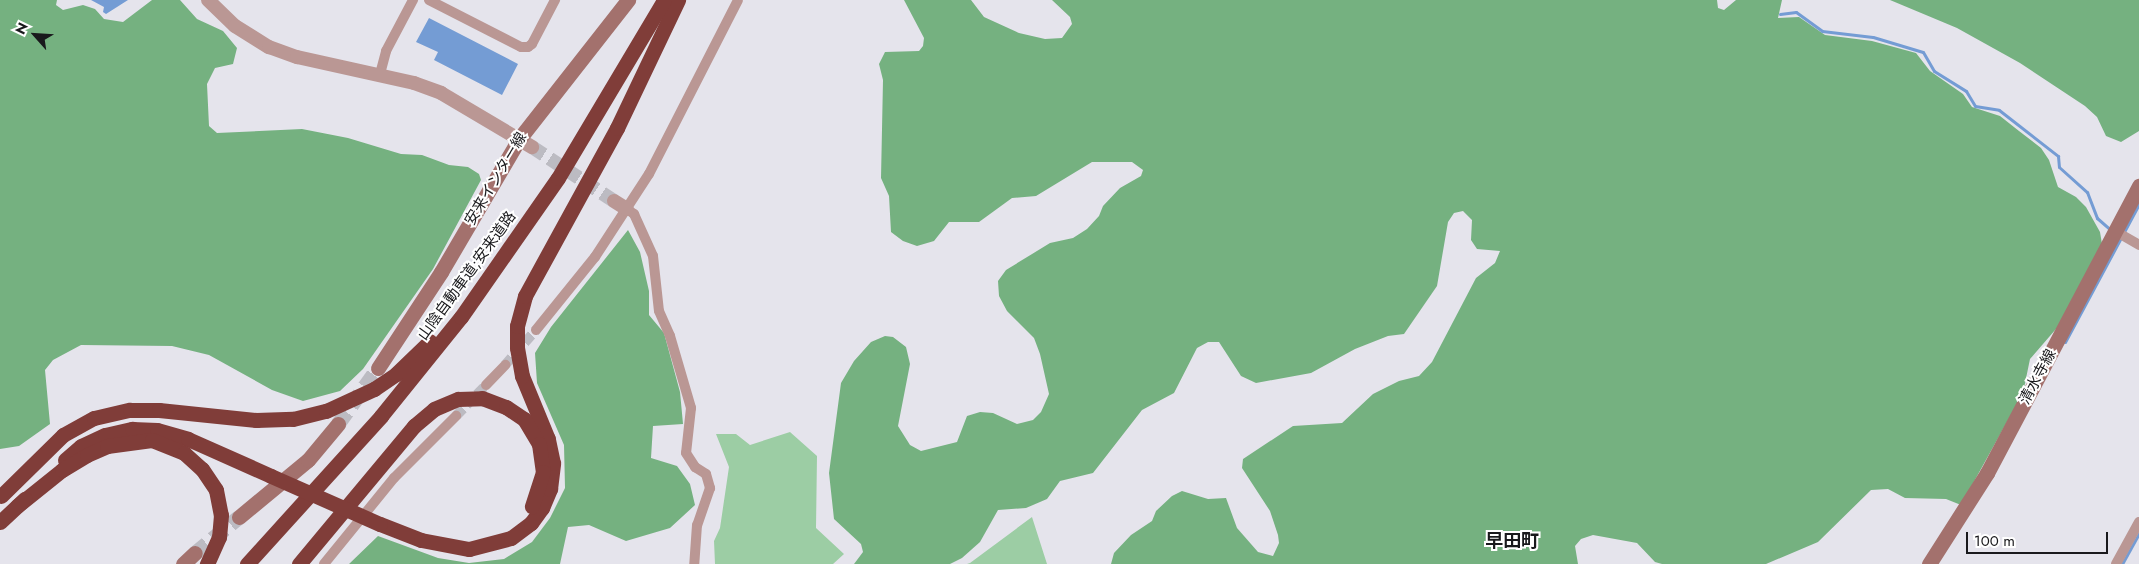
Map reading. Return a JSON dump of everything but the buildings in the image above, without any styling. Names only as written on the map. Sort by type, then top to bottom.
[{"type":"highway","name":"山陰自動車道;安来道路","points":[[247,564],[381,416],[461,317],[558,178],[664,0]]},
{"type":"highway","points":[[1,497],[69,443],[96,429],[131,420],[159,421],[187,430],[383,520],[421,540],[469,549],[511,538],[532,524],[542,508],[550,489],[553,463],[548,439],[522,376],[516,348],[525,296],[616,128],[678,0]]},
{"type":"highway","points":[[1,497],[63,434],[94,418],[130,410],[158,410],[256,420],[293,419],[326,411],[374,389],[396,374],[440,329],[461,317]]},
{"type":"highway","points":[[299,564],[414,426],[434,409],[458,399],[482,398],[506,407],[524,418],[539,444],[543,472],[536,500],[522,519],[500,534],[474,540],[444,537],[383,520]]},
{"type":"highway","points":[[0,522],[81,446],[105,435],[132,429],[157,430],[188,439],[275,472]]},
{"type":"highway","points":[[17,506],[62,470],[87,455],[107,446],[152,440],[184,453],[202,469],[216,490],[221,515],[219,537],[207,564]]},
{"type":"highway","name":"山陰自動車道;安来道路","points":[[251,564],[264,547]]},
{"type":"main road","name":"安来インター線","points":[[378,368],[441,272],[519,139],[628,0]]},
{"type":"main road","name":"清水寺線","points":[[1929,564],[1987,473],[2139,186]]},
{"type":"main road","points":[[239,517],[308,460],[338,424]]},
{"type":"main road","points":[[183,564],[194,553]]},
{"type":"street","points":[[208,0],[234,26],[268,47],[297,58],[380,74],[441,93],[532,147]]},
{"type":"street","points":[[380,74],[386,51],[413,0]]},
{"type":"street","points":[[429,0],[521,46],[528,47],[532,44],[556,0]]},
{"type":"street","points":[[536,330],[595,257],[649,174],[738,0]]},
{"type":"street","points":[[614,201],[634,214],[653,256],[659,312],[670,336],[691,408],[686,454],[695,466],[706,474],[710,488],[697,525],[694,564]]},
{"type":"street","points":[[2115,232],[2139,245]]},
{"type":"street","points":[[486,385],[504,365]]},
{"type":"street","points":[[324,564],[394,478],[456,416]]},
{"type":"street","points":[[2116,564],[2139,522]]},
{"type":"green space","points":[[0,0],[57,0],[56,5],[63,10],[83,5],[95,9],[104,19],[123,22],[152,0],[180,0],[197,19],[223,31],[237,48],[233,64],[215,68],[207,84],[209,126],[217,133],[302,129],[348,138],[401,154],[422,155],[449,165],[468,167],[479,174],[481,180],[433,269],[363,369],[340,391],[303,401],[272,390],[209,355],[172,346],[81,345],[53,360],[45,370],[50,424],[19,446],[0,449]]},
{"type":"green space","points":[[904,0],[971,0],[984,17],[1019,33],[1045,39],[1062,38],[1072,24],[1070,17],[1052,0],[1717,0],[1718,8],[1724,10],[1736,0],[1782,0],[1778,18],[1799,17],[1825,35],[1872,41],[1916,53],[1930,71],[1963,94],[1972,107],[2000,116],[2041,148],[2049,160],[2058,187],[2076,197],[2086,207],[2100,232],[2102,244],[2062,322],[2030,359],[2023,393],[1961,505],[1946,499],[1905,498],[1888,489],[1871,490],[1818,542],[1766,564],[1662,564],[1655,562],[1637,543],[1593,535],[1581,539],[1575,546],[1578,564],[1111,564],[1114,553],[1131,535],[1152,521],[1156,511],[1172,496],[1182,491],[1208,499],[1226,498],[1237,528],[1258,552],[1273,556],[1279,543],[1278,535],[1270,511],[1242,468],[1243,459],[1293,426],[1342,423],[1373,394],[1399,381],[1419,376],[1432,362],[1476,278],[1495,263],[1500,251],[1477,249],[1471,240],[1472,220],[1463,211],[1454,213],[1448,222],[1437,286],[1404,334],[1388,336],[1355,349],[1311,373],[1256,383],[1241,376],[1219,342],[1208,342],[1197,348],[1174,393],[1142,410],[1093,473],[1060,481],[1047,499],[1026,508],[998,510],[980,542],[962,558],[950,564],[854,564],[863,552],[861,544],[834,519],[829,473],[841,383],[854,361],[871,342],[885,336],[893,337],[906,347],[910,364],[898,426],[910,445],[921,451],[957,442],[967,416],[980,412],[993,413],[1017,424],[1033,420],[1041,412],[1049,394],[1040,354],[1034,338],[1007,311],[999,296],[998,281],[1006,270],[1050,243],[1073,238],[1087,229],[1099,216],[1103,206],[1120,188],[1141,176],[1143,170],[1132,162],[1092,162],[1036,196],[1012,198],[979,222],[949,222],[934,241],[917,246],[903,241],[891,232],[889,196],[881,178],[883,80],[879,64],[885,52],[919,51],[923,46],[924,38]]},
{"type":"green space","points":[[1890,0],[2139,0],[2139,131],[2121,142],[2106,136],[2097,117],[2085,106],[2020,63],[1957,28]]},
{"type":"green space","points":[[628,230],[640,252],[649,291],[649,315],[664,333],[680,392],[683,424],[653,426],[651,458],[677,466],[690,484],[695,505],[670,528],[626,541],[589,525],[568,527],[560,564],[349,564],[378,536],[438,558],[469,563],[504,559],[532,542],[550,518],[565,488],[564,445],[537,383],[535,353],[551,327]]},
{"type":"green space","points":[[790,432],[817,456],[816,528],[844,554],[833,564],[715,564],[714,541],[720,528],[729,467],[716,434],[736,434],[750,445]]},
{"type":"green space","points":[[1032,517],[1047,564],[967,564],[970,563]]},
{"type":"water","points":[[91,0],[128,0],[106,14],[103,12],[104,7]]},
{"type":"water","points":[[429,18],[518,64],[502,95],[434,60],[438,52],[416,42]]},
{"type":"waterway","points":[[1780,14],[1796,12],[1822,31],[1873,37],[1923,52],[1934,71],[1966,91],[1975,106],[1999,110],[2058,156],[2059,167],[2087,192],[2097,218],[2111,230]]},
{"type":"waterway","points":[[2065,342],[2139,204]]},
{"type":"waterway","points":[[2122,564],[2139,533]]},
{"type":"tunnel","points":[[532,147],[614,201]]},
{"type":"tunnel","points":[[505,365],[536,330]]},
{"type":"tunnel","points":[[338,424],[378,368]]},
{"type":"tunnel","points":[[456,416],[486,385]]},
{"type":"tunnel","points":[[195,553],[239,517]]},
{"type":"district","name":"早田町","points":[[1512,541]]}]
